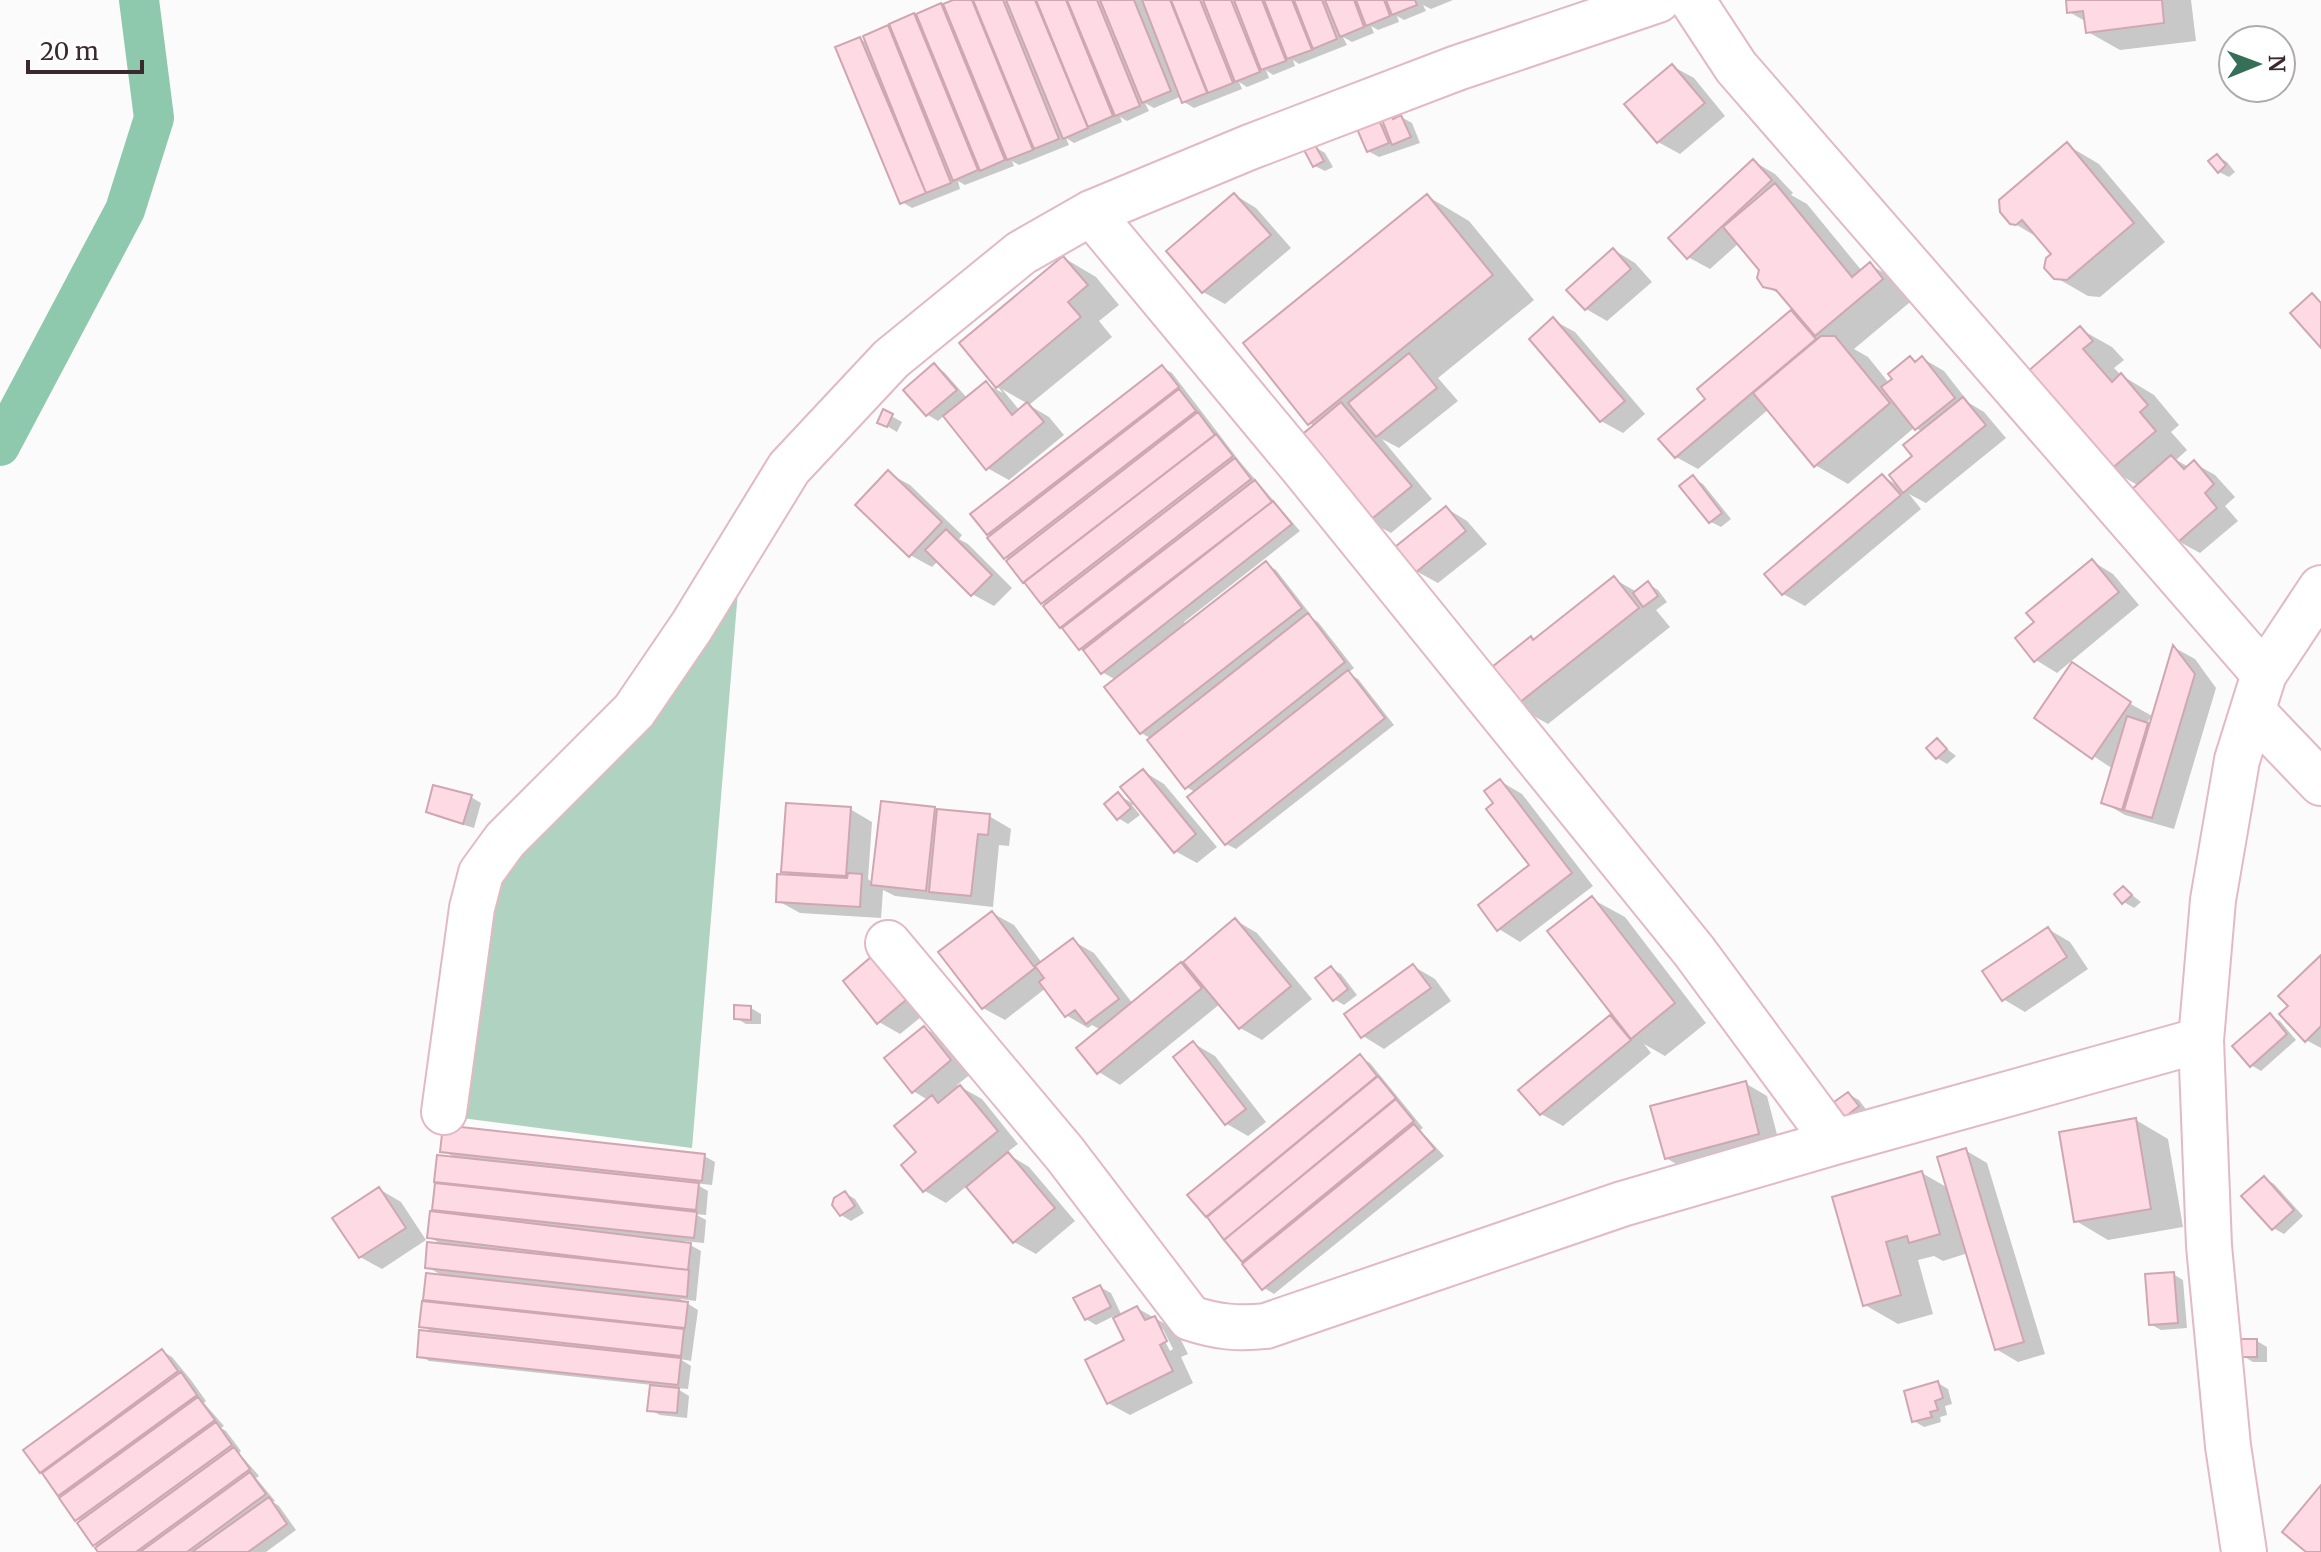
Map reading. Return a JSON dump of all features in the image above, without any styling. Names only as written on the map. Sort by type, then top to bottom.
[{"type":"street","points":[[444,1112],[472,908],[481,873],[505,840],[634,711],[692,626],[789,468],[891,359],[1021,253],[1091,213],[1250,147],[1457,68],[1658,0]]},
{"type":"street","points":[[1692,0],[1736,67],[2259,693],[2321,783]]},
{"type":"street","points":[[1091,213],[1694,951],[1835,1142]]},
{"type":"street","points":[[2244,1552],[2228,1446],[2209,1246],[2201,1040],[2215,886],[2237,760],[2259,693],[2321,588]]},
{"type":"street","points":[[888,943],[1065,1154],[1190,1318],[1237,1329],[1266,1326],[1622,1204],[2201,1040]]},
{"type":"green space","points":[[738,591],[692,1148],[454,1117],[503,853]]},
{"type":"building","points":[[953,0],[972,0],[1033,150],[1007,160],[943,4]]},
{"type":"building","points":[[973,0],[1003,0],[1059,139],[1034,149]]},
{"type":"building","points":[[1006,0],[1035,0],[1088,128],[1063,139]]},
{"type":"building","points":[[1036,0],[1066,0],[1113,116],[1088,127]]},
{"type":"building","points":[[1067,0],[1097,0],[1140,106],[1115,116]]},
{"type":"building","points":[[1100,0],[1134,0],[1171,91],[1142,103]]},
{"type":"building","points":[[1142,0],[1170,0],[1207,93],[1182,103]]},
{"type":"building","points":[[1171,0],[1200,0],[1233,83],[1208,93]]},
{"type":"building","points":[[1203,0],[1231,0],[1260,72],[1235,82]]},
{"type":"building","points":[[1234,0],[1262,0],[1286,61],[1261,70]]},
{"type":"building","points":[[1264,0],[1292,0],[1312,50],[1287,59]]},
{"type":"building","points":[[1294,0],[1322,0],[1337,39],[1313,49]]},
{"type":"building","points":[[1325,0],[1354,0],[1364,27],[1340,37]]},
{"type":"building","points":[[1356,0],[1384,0],[1390,16],[1366,26]]},
{"type":"building","points":[[1386,0],[1415,0],[1417,5],[1392,15]]},
{"type":"building","points":[[2066,0],[2162,0],[2164,23],[2086,33],[2083,11],[2067,13]]},
{"type":"building","points":[[941,3],[1005,160],[980,171],[916,14]]},
{"type":"building","points":[[914,13],[978,170],[953,181],[889,24]]},
{"type":"building","points":[[888,25],[951,183],[926,193],[863,36]]},
{"type":"building","points":[[860,37],[926,193],[900,204],[835,47]]},
{"type":"building","points":[[1672,64],[1705,103],[1657,143],[1624,104]]},
{"type":"building","points":[[1391,114],[1393,119],[1401,115],[1411,137],[1392,145],[1381,117]]},
{"type":"building","points":[[1379,120],[1389,143],[1367,152],[1357,129]]},
{"type":"building","points":[[2067,142],[2134,223],[2067,280],[2054,279],[2044,268],[2046,258],[2051,254],[2022,220],[2016,225],[2010,224],[2000,212],[1999,200]]},
{"type":"building","points":[[1315,145],[1324,161],[1313,167],[1304,150]]},
{"type":"building","points":[[2217,154],[2226,165],[2218,173],[2208,161]]},
{"type":"building","points":[[1753,159],[1772,180],[1687,259],[1668,238]]},
{"type":"building","points":[[1775,183],[1852,277],[1870,262],[1883,279],[1815,336],[1776,290],[1763,287],[1757,278],[1759,270],[1723,227]]},
{"type":"building","points":[[1234,193],[1271,235],[1202,293],[1166,251]]},
{"type":"building","points":[[1427,194],[1493,275],[1308,425],[1243,343]]},
{"type":"building","points":[[1613,248],[1631,269],[1585,310],[1566,290]]},
{"type":"building","points":[[1063,256],[1088,285],[1068,302],[1081,317],[996,388],[959,343]]},
{"type":"building","points":[[2312,293],[2321,303],[2321,348],[2290,313]]},
{"type":"building","points":[[1791,310],[1816,339],[1675,458],[1658,439],[1705,399],[1697,389]]},
{"type":"building","points":[[1553,317],[1625,401],[1600,422],[1529,339]]},
{"type":"building","points":[[2080,326],[2093,341],[2083,349],[2112,382],[2121,373],[2148,405],[2140,412],[2156,431],[2109,471],[2026,373]]},
{"type":"building","points":[[1821,336],[1835,336],[1890,403],[1814,467],[1753,393]]},
{"type":"building","points":[[1409,353],[1437,388],[1376,437],[1348,403]]},
{"type":"building","points":[[1910,356],[1915,362],[1922,356],[1955,398],[1915,430],[1881,387],[1892,379],[1888,374]]},
{"type":"building","points":[[934,363],[957,390],[926,416],[903,390]]},
{"type":"building","points":[[1162,365],[1179,387],[987,535],[970,514]]},
{"type":"building","points":[[986,381],[1012,415],[1027,402],[1044,422],[986,470],[943,416]]},
{"type":"building","points":[[1179,389],[1196,411],[1004,559],[987,538]]},
{"type":"building","points":[[1963,397],[1986,425],[1903,493],[1889,475],[1912,456],[1903,445]]},
{"type":"building","points":[[1341,402],[1412,486],[1368,522],[1298,438]]},
{"type":"building","points":[[883,409],[893,414],[887,427],[877,423]]},
{"type":"building","points":[[1198,412],[1215,435],[1023,583],[1006,561]]},
{"type":"building","points":[[1216,434],[1233,456],[1041,604],[1024,582]]},
{"type":"building","points":[[2171,455],[2184,469],[2194,460],[2214,484],[2205,493],[2217,508],[2177,543],[2131,490]]},
{"type":"building","points":[[1235,458],[1251,479],[1060,628],[1043,606]]},
{"type":"building","points":[[888,470],[942,522],[909,557],[855,505]]},
{"type":"building","points":[[1882,474],[1901,495],[1782,595],[1764,574]]},
{"type":"building","points":[[1693,475],[1722,513],[1709,523],[1679,486]]},
{"type":"building","points":[[1255,480],[1272,502],[1079,650],[1062,628]]},
{"type":"building","points":[[1273,501],[1292,524],[1101,674],[1083,650]]},
{"type":"building","points":[[1446,506],[1466,531],[1415,573],[1395,547]]},
{"type":"building","points":[[946,529],[992,575],[971,596],[925,550]]},
{"type":"building","points":[[2092,559],[2119,592],[2034,662],[2015,638],[2034,622],[2026,613]]},
{"type":"building","points":[[1266,561],[1302,608],[1140,734],[1104,687]]},
{"type":"building","points":[[1614,576],[1639,608],[1514,707],[1487,671],[1531,636],[1533,640]]},
{"type":"building","points":[[1648,581],[1658,596],[1643,607],[1633,593]]},
{"type":"building","points":[[1308,613],[1345,662],[1185,789],[1147,740]]},
{"type":"building","points":[[2173,645],[2195,674],[2152,818],[2124,810]]},
{"type":"building","points":[[2072,662],[2131,702],[2092,759],[2034,718]]},
{"type":"building","points":[[1348,670],[1385,718],[1225,845],[1187,797]]},
{"type":"building","points":[[2127,716],[2148,723],[2122,810],[2101,803]]},
{"type":"building","points":[[1937,738],[1947,749],[1936,759],[1926,748]]},
{"type":"building","points":[[1143,769],[1196,834],[1174,853],[1120,787]]},
{"type":"building","points":[[1500,779],[1572,873],[1497,931],[1478,905],[1529,865],[1486,809],[1493,803],[1484,791]]},
{"type":"building","points":[[433,785],[472,795],[463,824],[426,812]]},
{"type":"building","points":[[1118,792],[1131,808],[1117,820],[1104,804]]},
{"type":"building","points":[[881,801],[935,807],[926,891],[871,885]]},
{"type":"building","points":[[786,803],[851,807],[846,876],[781,872]]},
{"type":"building","points":[[937,809],[990,814],[988,835],[978,834],[971,896],[929,892]]},
{"type":"building","points":[[848,873],[862,874],[860,907],[776,902],[777,874],[847,878]]},
{"type":"building","points":[[2123,886],[2132,895],[2122,904],[2114,894]]},
{"type":"building","points":[[1592,896],[1675,1003],[1631,1039],[1547,931]]},
{"type":"building","points":[[992,911],[1035,968],[982,1009],[938,952]]},
{"type":"building","points":[[1235,918],[1291,986],[1239,1029],[1183,962]]},
{"type":"building","points":[[2048,927],[2067,957],[2002,1001],[1982,971]]},
{"type":"building","points":[[1073,938],[1119,999],[1086,1024],[1075,1010],[1065,1017],[1039,982],[1044,978],[1035,966]]},
{"type":"building","points":[[2321,955],[2321,1026],[2305,1042],[2279,1014],[2288,1006],[2278,996]]},
{"type":"building","points":[[871,957],[906,1000],[877,1024],[843,981]]},
{"type":"building","points":[[1181,962],[1202,988],[1097,1074],[1076,1048]]},
{"type":"building","points":[[1413,964],[1431,988],[1361,1038],[1344,1014]]},
{"type":"building","points":[[1331,966],[1348,989],[1333,1001],[1315,978]]},
{"type":"building","points":[[734,1005],[751,1006],[751,1020],[734,1019]]},
{"type":"building","points":[[2270,1013],[2287,1034],[2250,1067],[2232,1046]]},
{"type":"building","points":[[1610,1015],[1631,1040],[1540,1115],[1518,1090]]},
{"type":"building","points":[[924,1026],[951,1060],[912,1093],[884,1058]]},
{"type":"building","points":[[1193,1041],[1246,1109],[1225,1125],[1173,1057]]},
{"type":"building","points":[[1360,1054],[1377,1076],[1206,1217],[1187,1195]]},
{"type":"building","points":[[1378,1076],[1396,1098],[1224,1240],[1207,1217]]},
{"type":"building","points":[[1746,1081],[1759,1134],[1665,1159],[1650,1106]]},
{"type":"building","points":[[960,1085],[998,1131],[923,1192],[901,1165],[916,1152],[894,1126],[932,1095],[938,1103]]},
{"type":"building","points":[[1848,1092],[1859,1106],[1845,1117],[1834,1102]]},
{"type":"building","points":[[1396,1099],[1414,1121],[1242,1262],[1224,1240]]},
{"type":"building","points":[[2136,1118],[2151,1209],[2074,1222],[2059,1132]]},
{"type":"building","points":[[1414,1124],[1435,1149],[1262,1290],[1242,1264]]},
{"type":"building","points":[[443,1125],[705,1154],[702,1181],[440,1152]]},
{"type":"building","points":[[1966,1148],[2024,1342],[1995,1350],[1937,1157]]},
{"type":"building","points":[[1008,1152],[1055,1208],[1013,1243],[966,1187]]},
{"type":"building","points":[[437,1155],[699,1183],[696,1210],[434,1182]]},
{"type":"building","points":[[1922,1171],[1940,1234],[1909,1243],[1907,1236],[1886,1242],[1901,1295],[1863,1306],[1832,1197]]},
{"type":"building","points":[[2264,1176],[2294,1210],[2272,1230],[2241,1196]]},
{"type":"building","points":[[435,1183],[697,1212],[694,1238],[432,1210]]},
{"type":"building","points":[[379,1187],[406,1228],[359,1258],[332,1218]]},
{"type":"building","points":[[845,1191],[855,1206],[840,1216],[832,1205],[834,1198]]},
{"type":"building","points":[[430,1211],[691,1243],[688,1270],[427,1238]]},
{"type":"building","points":[[427,1242],[689,1270],[687,1297],[425,1268]]},
{"type":"building","points":[[2174,1272],[2178,1323],[2149,1325],[2145,1274]]},
{"type":"building","points":[[426,1273],[688,1302],[685,1328],[423,1300]]},
{"type":"building","points":[[1100,1285],[1111,1307],[1085,1320],[1073,1298]]},
{"type":"building","points":[[422,1301],[684,1329],[681,1356],[419,1327]]},
{"type":"building","points":[[1137,1306],[1145,1320],[1155,1316],[1167,1341],[1160,1345],[1173,1371],[1107,1404],[1085,1360],[1124,1340],[1113,1318]]},
{"type":"building","points":[[419,1330],[681,1358],[678,1385],[417,1357]]},
{"type":"building","points":[[2240,1339],[2257,1339],[2257,1357],[2241,1357]]},
{"type":"building","points":[[162,1349],[178,1371],[40,1473],[23,1450]]},
{"type":"building","points":[[181,1372],[197,1395],[58,1496],[42,1473]]},
{"type":"building","points":[[1938,1381],[1943,1398],[1935,1401],[1938,1410],[1930,1412],[1932,1417],[1912,1422],[1904,1391]]},
{"type":"building","points":[[650,1385],[679,1388],[677,1413],[647,1411]]},
{"type":"building","points":[[198,1397],[215,1420],[75,1521],[59,1498]]},
{"type":"building","points":[[216,1422],[232,1445],[93,1546],[77,1523]]},
{"type":"building","points":[[234,1447],[250,1469],[136,1552],[98,1552],[95,1548]]},
{"type":"building","points":[[250,1472],[266,1494],[187,1552],[140,1552]]},
{"type":"building","points":[[2321,1485],[2321,1552],[2306,1552],[2282,1532]]},
{"type":"building","points":[[269,1497],[287,1524],[248,1552],[192,1552]]},
{"type":"waterway","points":[[0,446],[125,210],[154,118],[139,0]]}]
